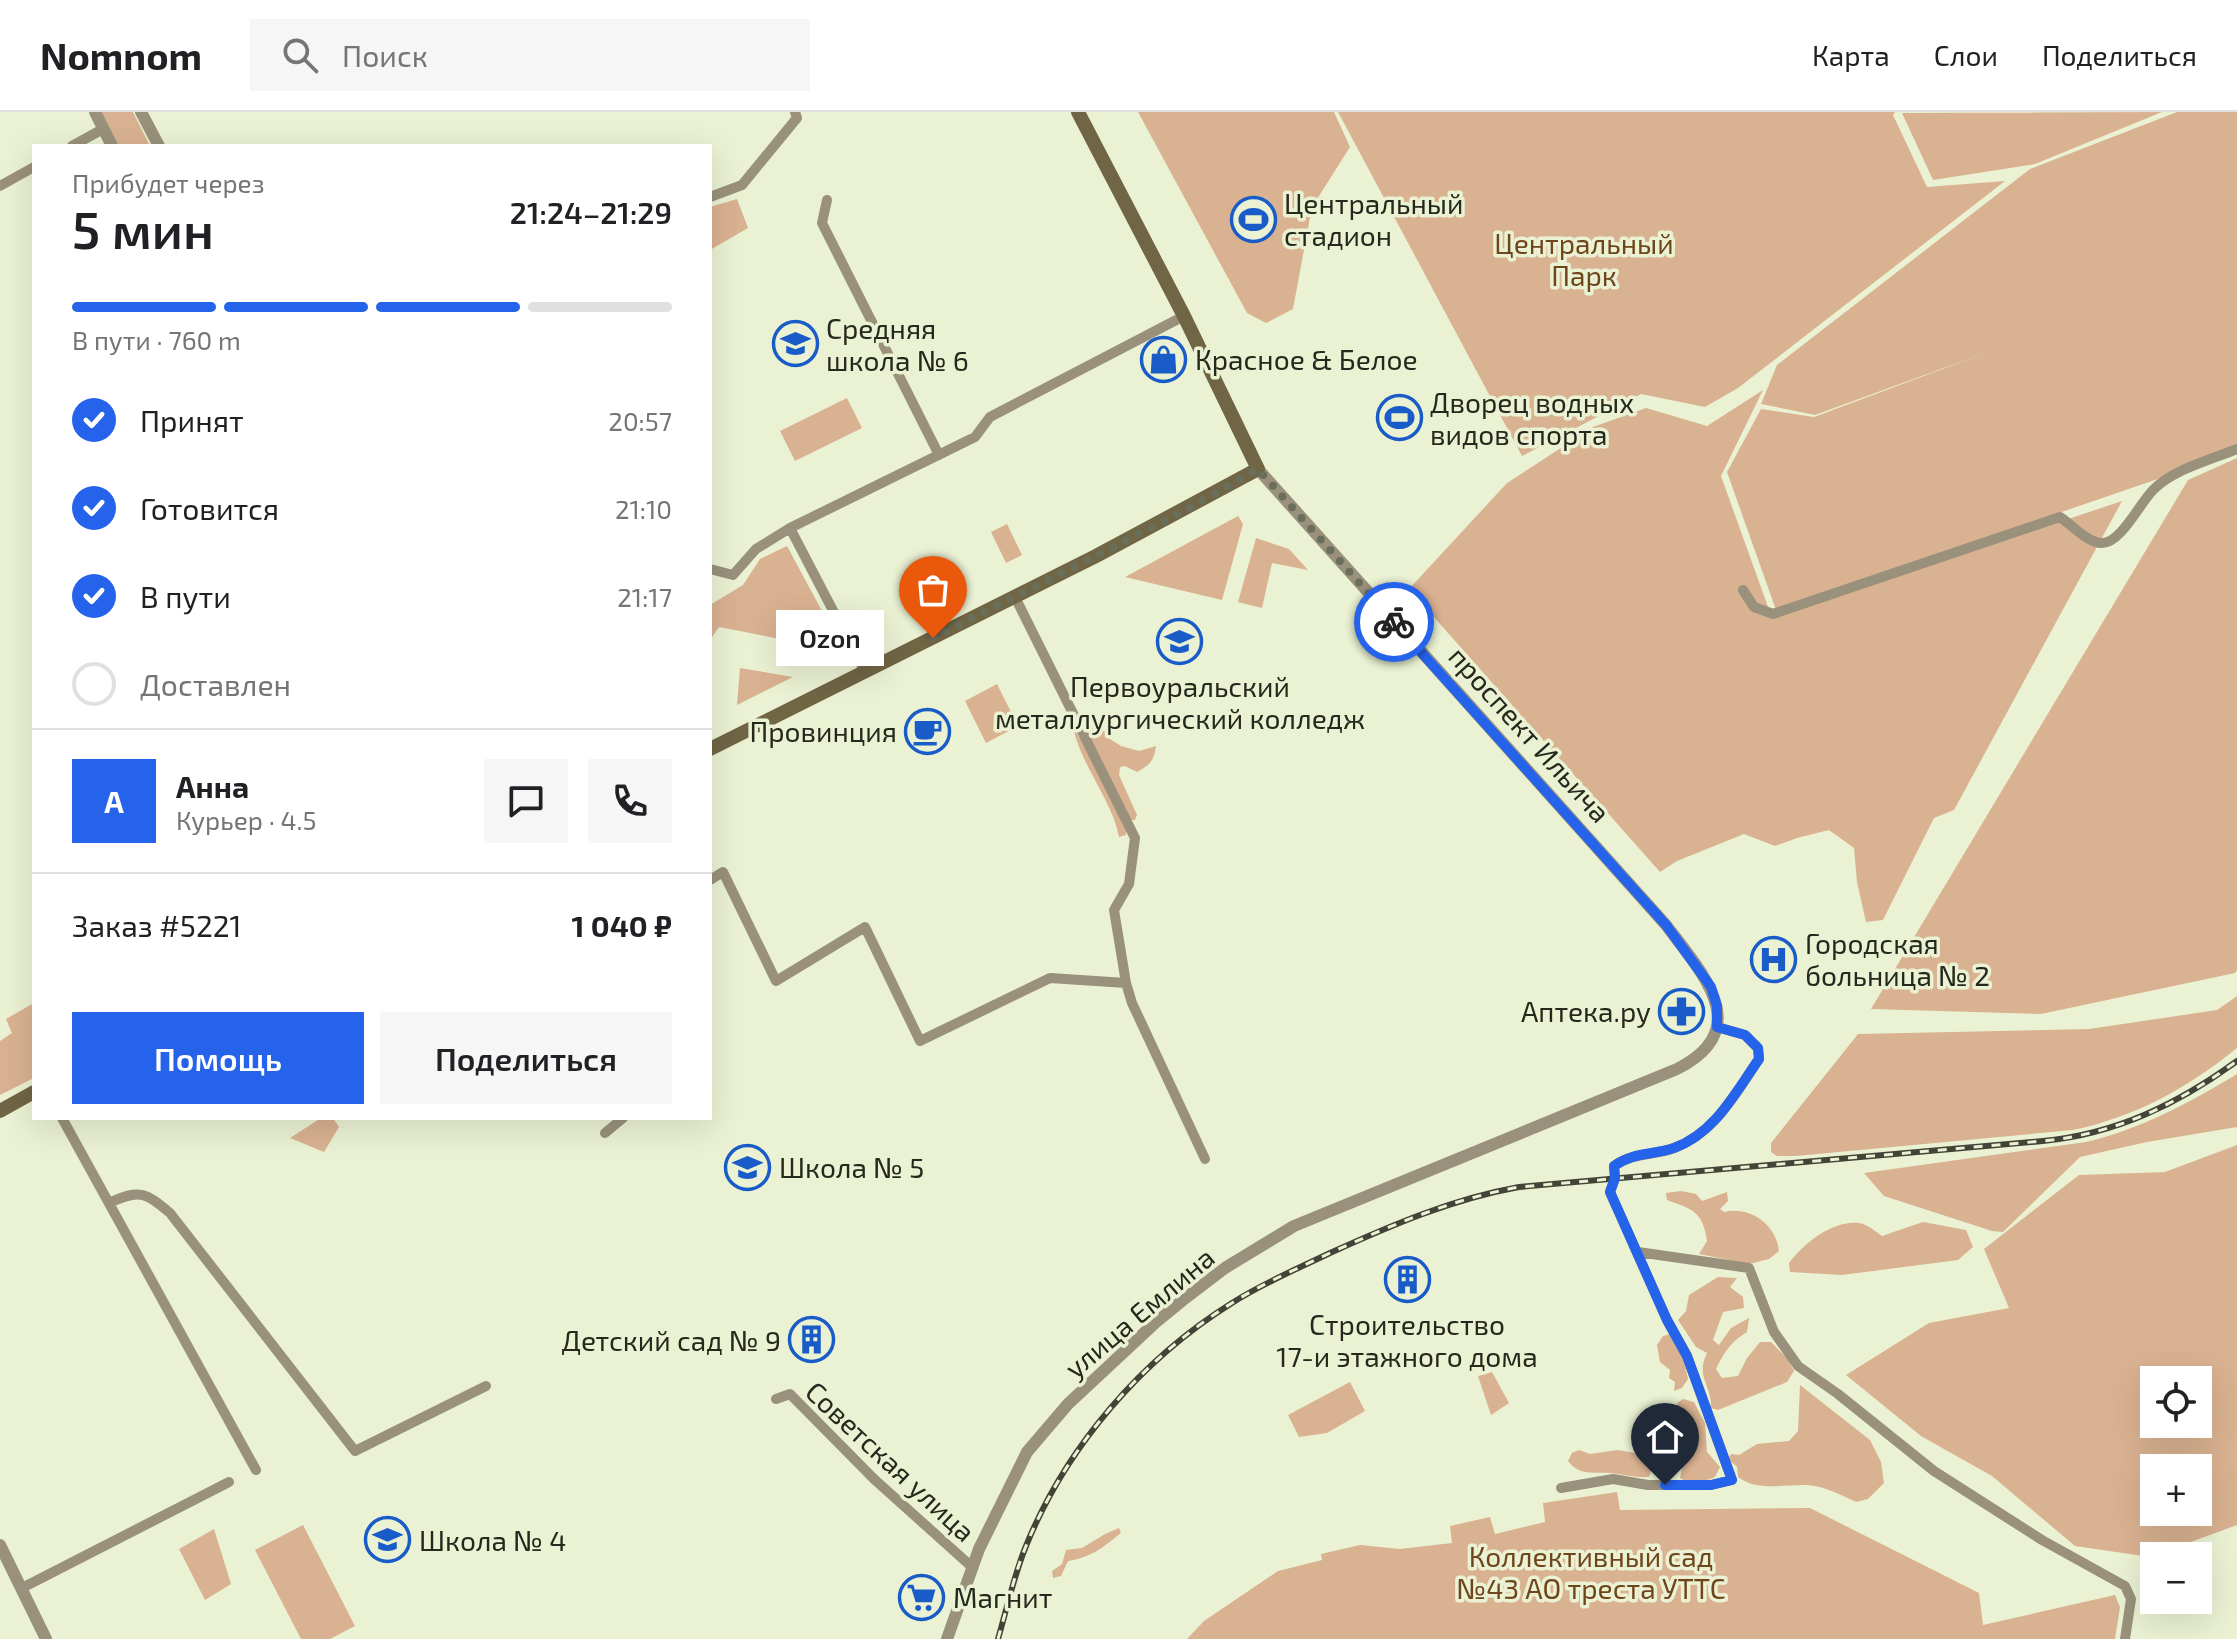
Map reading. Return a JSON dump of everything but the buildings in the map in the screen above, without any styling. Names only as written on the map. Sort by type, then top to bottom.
[{"type":"main road","name":"проспект Ильича","points":[[1078,112],[1184,316],[1258,469]]},
{"type":"main road","points":[[712,748],[1015,597],[1258,469]]},
{"type":"main road","points":[[0,1111],[32,1093]]},
{"type":"street","points":[[95,112],[111,144]]},
{"type":"street","points":[[141,112],[158,144]]},
{"type":"street","points":[[712,196],[742,185],[797,118],[795,112]]},
{"type":"street","points":[[76,144],[103,129]]},
{"type":"street","points":[[0,186],[32,168]]},
{"type":"street","points":[[827,200],[822,223],[939,455]]},
{"type":"street","points":[[712,570],[733,575],[756,549],[790,528],[975,437],[990,417],[1184,316]]},
{"type":"street","points":[[1743,590],[1754,607],[1773,614],[2060,517],[2089,539],[2103,543],[2112,540],[2126,527],[2155,488],[2178,473],[2237,449]]},
{"type":"street","name":"проспект Ильича","points":[[1258,469],[1666,925],[1711,987],[1717,1006],[1717,1027]]},
{"type":"street","points":[[790,528],[865,672]]},
{"type":"street","points":[[1015,597],[1135,838],[1129,884],[1114,910],[1126,983],[1132,1003],[1205,1159]]},
{"type":"street","points":[[712,879],[723,872],[776,981],[865,927],[920,1041],[1050,978],[1126,983]]},
{"type":"street","points":[[1561,1488],[1613,1479],[1648,1485],[1711,1485],[1732,1480],[1687,1356],[1667,1320],[1610,1192],[1615,1178],[1614,1166],[1631,1156],[1670,1149],[1692,1141],[1713,1123],[1759,1059],[1758,1048],[1745,1035],[1717,1027]]},
{"type":"street","name":"улица Емлина","points":[[947,1639],[972,1567],[1015,1473],[1039,1436],[1156,1322],[1225,1268],[1294,1226],[1677,1069],[1704,1051],[1717,1027]]},
{"type":"street","points":[[63,1120],[256,1470]]},
{"type":"street","points":[[605,1133],[621,1120]]},
{"type":"street","points":[[109,1203],[131,1193],[149,1195],[170,1213],[355,1451],[486,1386]]},
{"type":"street","points":[[1638,1252],[1749,1268],[1774,1332],[1798,1366],[1934,1471],[2042,1540],[2125,1586],[2131,1599],[2125,1639]]},
{"type":"street","name":"Советская улица","points":[[776,1399],[790,1394],[874,1479],[972,1567]]},
{"type":"street","points":[[22,1588],[229,1482]]},
{"type":"street","points":[[0,1545],[46,1639]]},
{"type":"green space","points":[[99,112],[133,112],[149,144],[116,144]]},
{"type":"green space","name":"Центральный стадион","points":[[1138,112],[1334,112],[1350,147],[1312,207],[1293,309],[1266,323],[1247,313]]},
{"type":"green space","name":"Центральный Парк","points":[[1338,112],[1895,112],[1893,115],[1927,187],[2005,181],[1738,388],[1705,407],[1641,394],[1522,456]]},
{"type":"green space","points":[[2162,112],[2035,164],[1933,180],[1902,113]]},
{"type":"green space","points":[[2177,112],[2237,112],[2237,447],[2184,470],[1776,610],[1727,472],[1761,409],[1814,417],[1996,349],[1815,415],[1761,404],[1777,365],[2030,169]]},
{"type":"green space","points":[[737,199],[748,228],[712,249],[712,206]]},
{"type":"green space","points":[[1763,390],[1721,476],[1772,618],[2122,501],[1954,810],[1934,818],[1883,920],[1866,922],[1857,882],[1854,848],[1829,830],[1775,846],[1744,834],[1677,861],[1660,872],[1409,589],[1507,483],[1593,427],[1646,408],[1707,426]]},
{"type":"green space","points":[[847,398],[862,428],[795,461],[780,431]]},
{"type":"green space","points":[[2237,458],[2237,970],[2235,973],[2041,1014],[1871,1009],[2188,480]]},
{"type":"green space","points":[[1238,516],[1243,524],[1222,600],[1125,577]]},
{"type":"green space","points":[[1007,524],[1022,555],[1006,563],[991,532]]},
{"type":"green space","points":[[1256,538],[1289,549],[1308,570],[1272,563],[1262,608],[1238,602]]},
{"type":"green space","points":[[787,546],[836,637],[816,646],[719,627],[712,637],[712,604],[743,585],[760,559]]},
{"type":"green space","points":[[740,668],[793,677],[737,705]]},
{"type":"green space","points":[[997,684],[1018,726],[986,743],[965,701]]},
{"type":"green space","points":[[1088,723],[1106,732],[1121,746],[1139,751],[1156,746],[1153,759],[1137,772],[1120,767],[1119,775],[1137,815],[1135,820],[1131,820],[1085,730]]},
{"type":"green space","points":[[1073,726],[1127,826],[1126,835],[1119,837],[1110,809],[1082,754]]},
{"type":"green space","points":[[2237,996],[2237,1048],[2180,1088],[2118,1117],[2073,1130],[1796,1156],[1777,1156],[1771,1152],[1771,1143],[1858,1034],[2089,1029],[2217,1010]]},
{"type":"green space","points":[[32,1004],[32,1079],[0,1095],[0,1041],[12,1033],[6,1019]]},
{"type":"green space","points":[[2237,1074],[2237,1127],[2080,1157],[2003,1232],[1884,1196],[1864,1173],[2106,1137],[2164,1114]]},
{"type":"green space","points":[[318,1120],[334,1120],[339,1127],[324,1152],[290,1138]]},
{"type":"green space","points":[[2237,1145],[2237,1525],[2191,1542],[2140,1542],[2140,1556],[2075,1546],[1992,1476],[1921,1436],[1846,1375],[1929,1323],[2009,1308],[1984,1249],[2079,1175],[2165,1172]]},
{"type":"green space","points":[[1681,1191],[1696,1194],[1702,1201],[1727,1192],[1728,1201],[1720,1209],[1724,1212],[1743,1212],[1760,1219],[1773,1233],[1779,1251],[1769,1259],[1749,1264],[1699,1254],[1707,1241],[1703,1224],[1690,1209],[1667,1200],[1666,1193]]},
{"type":"green space","points":[[1923,1222],[1966,1230],[1973,1247],[1958,1260],[1842,1275],[1790,1272],[1789,1263],[1803,1248],[1820,1234],[1839,1225],[1862,1224],[1882,1236]]},
{"type":"green space","points":[[1718,1277],[1737,1278],[1730,1287],[1743,1297],[1744,1308],[1723,1312],[1713,1340],[1719,1345],[1731,1328],[1749,1318],[1747,1332],[1728,1348],[1716,1369],[1722,1378],[1738,1376],[1760,1342],[1771,1342],[1787,1358],[1794,1371],[1787,1382],[1718,1410],[1711,1408],[1703,1375],[1707,1353],[1696,1347],[1678,1320],[1686,1311],[1689,1295]]},
{"type":"green space","points":[[1670,1334],[1684,1360],[1688,1379],[1682,1388],[1674,1391],[1675,1382],[1669,1378],[1670,1370],[1660,1362],[1657,1345],[1663,1336]]},
{"type":"green space","points":[[1492,1372],[1509,1403],[1491,1415],[1478,1376]]},
{"type":"green space","points":[[1350,1382],[1365,1411],[1327,1433],[1299,1437],[1288,1415]]},
{"type":"green space","points":[[1800,1385],[1870,1440],[1881,1462],[1884,1483],[1868,1499],[1856,1502],[1813,1486],[1762,1486],[1738,1477],[1737,1467],[1728,1459],[1731,1454],[1739,1455],[1757,1444],[1789,1441],[1798,1431]]},
{"type":"green space","points":[[1683,1399],[1694,1402],[1705,1423],[1707,1452],[1720,1467],[1715,1477],[1689,1482],[1680,1478],[1682,1468],[1676,1463],[1659,1464],[1652,1468],[1649,1477],[1644,1477],[1587,1472],[1577,1469],[1568,1461],[1572,1453],[1579,1450],[1590,1454],[1618,1450],[1647,1455],[1663,1447],[1680,1429],[1677,1403]]},
{"type":"green space","name":"Коллективный сад №43 АО треста УТТС","points":[[1617,1492],[1620,1510],[1810,1508],[1979,1593],[1983,1625],[2115,1595],[2120,1607],[2115,1639],[1187,1639],[1204,1621],[1278,1571],[1322,1560],[1321,1554],[1360,1545],[1400,1549],[1452,1543],[1450,1526],[1490,1517],[1495,1534],[1545,1522],[1543,1503]]},
{"type":"green space","points":[[303,1525],[355,1626],[330,1639],[301,1639],[255,1550]]},
{"type":"green space","points":[[1119,1528],[1121,1533],[1109,1543],[1090,1555],[1068,1561],[1061,1576],[1053,1578],[1052,1571],[1062,1564],[1066,1550],[1082,1548]]},
{"type":"green space","points":[[214,1529],[231,1584],[205,1600],[179,1549]]},
{"type":"railway","points":[[998,1639],[1014,1580],[1043,1509],[1062,1474],[1110,1408],[1138,1378],[1199,1325],[1256,1289],[1330,1253],[1446,1206],[1519,1187],[2043,1141],[2096,1132],[2169,1103],[2237,1061]]},
{"type":"way so far","points":[[933,638],[1169,519],[1258,469],[1394,622]]},
{"type":"place","name":"Центральный стадион","points":[[1253,219]]},
{"type":"place","name":"Средняя школа № 6","points":[[795,344]]},
{"type":"place","name":"Красное & Белое","points":[[1164,359]]},
{"type":"place","name":"Дворец водных видов спорта","points":[[1399,418]]},
{"type":"place","name":"Ozon","points":[[933,638]]},
{"type":"place","name":"Первоуральский металлургический колледж","points":[[1180,642]]},
{"type":"place","name":"Провинция","points":[[928,731]]},
{"type":"place","name":"Городская больница № 2","points":[[1774,959]]},
{"type":"place","name":"Аптека.ру","points":[[1682,1011]]},
{"type":"place","name":"Школа № 5","points":[[748,1167]]},
{"type":"place","name":"Строительство 17-и этажного дома","points":[[1407,1280]]},
{"type":"place","name":"Детский сад № 9","points":[[812,1340]]},
{"type":"place","name":"Школа № 4","points":[[388,1540]]},
{"type":"place","name":"Магнит","points":[[922,1597]]},
{"type":"route","points":[[1394,622],[1666,925],[1711,987],[1717,1006],[1717,1027],[1745,1035],[1758,1048],[1759,1059],[1704,1132],[1692,1141],[1670,1149],[1631,1156],[1614,1166],[1615,1178],[1610,1192],[1667,1320],[1687,1356],[1732,1480],[1711,1485],[1665,1485]]}]
